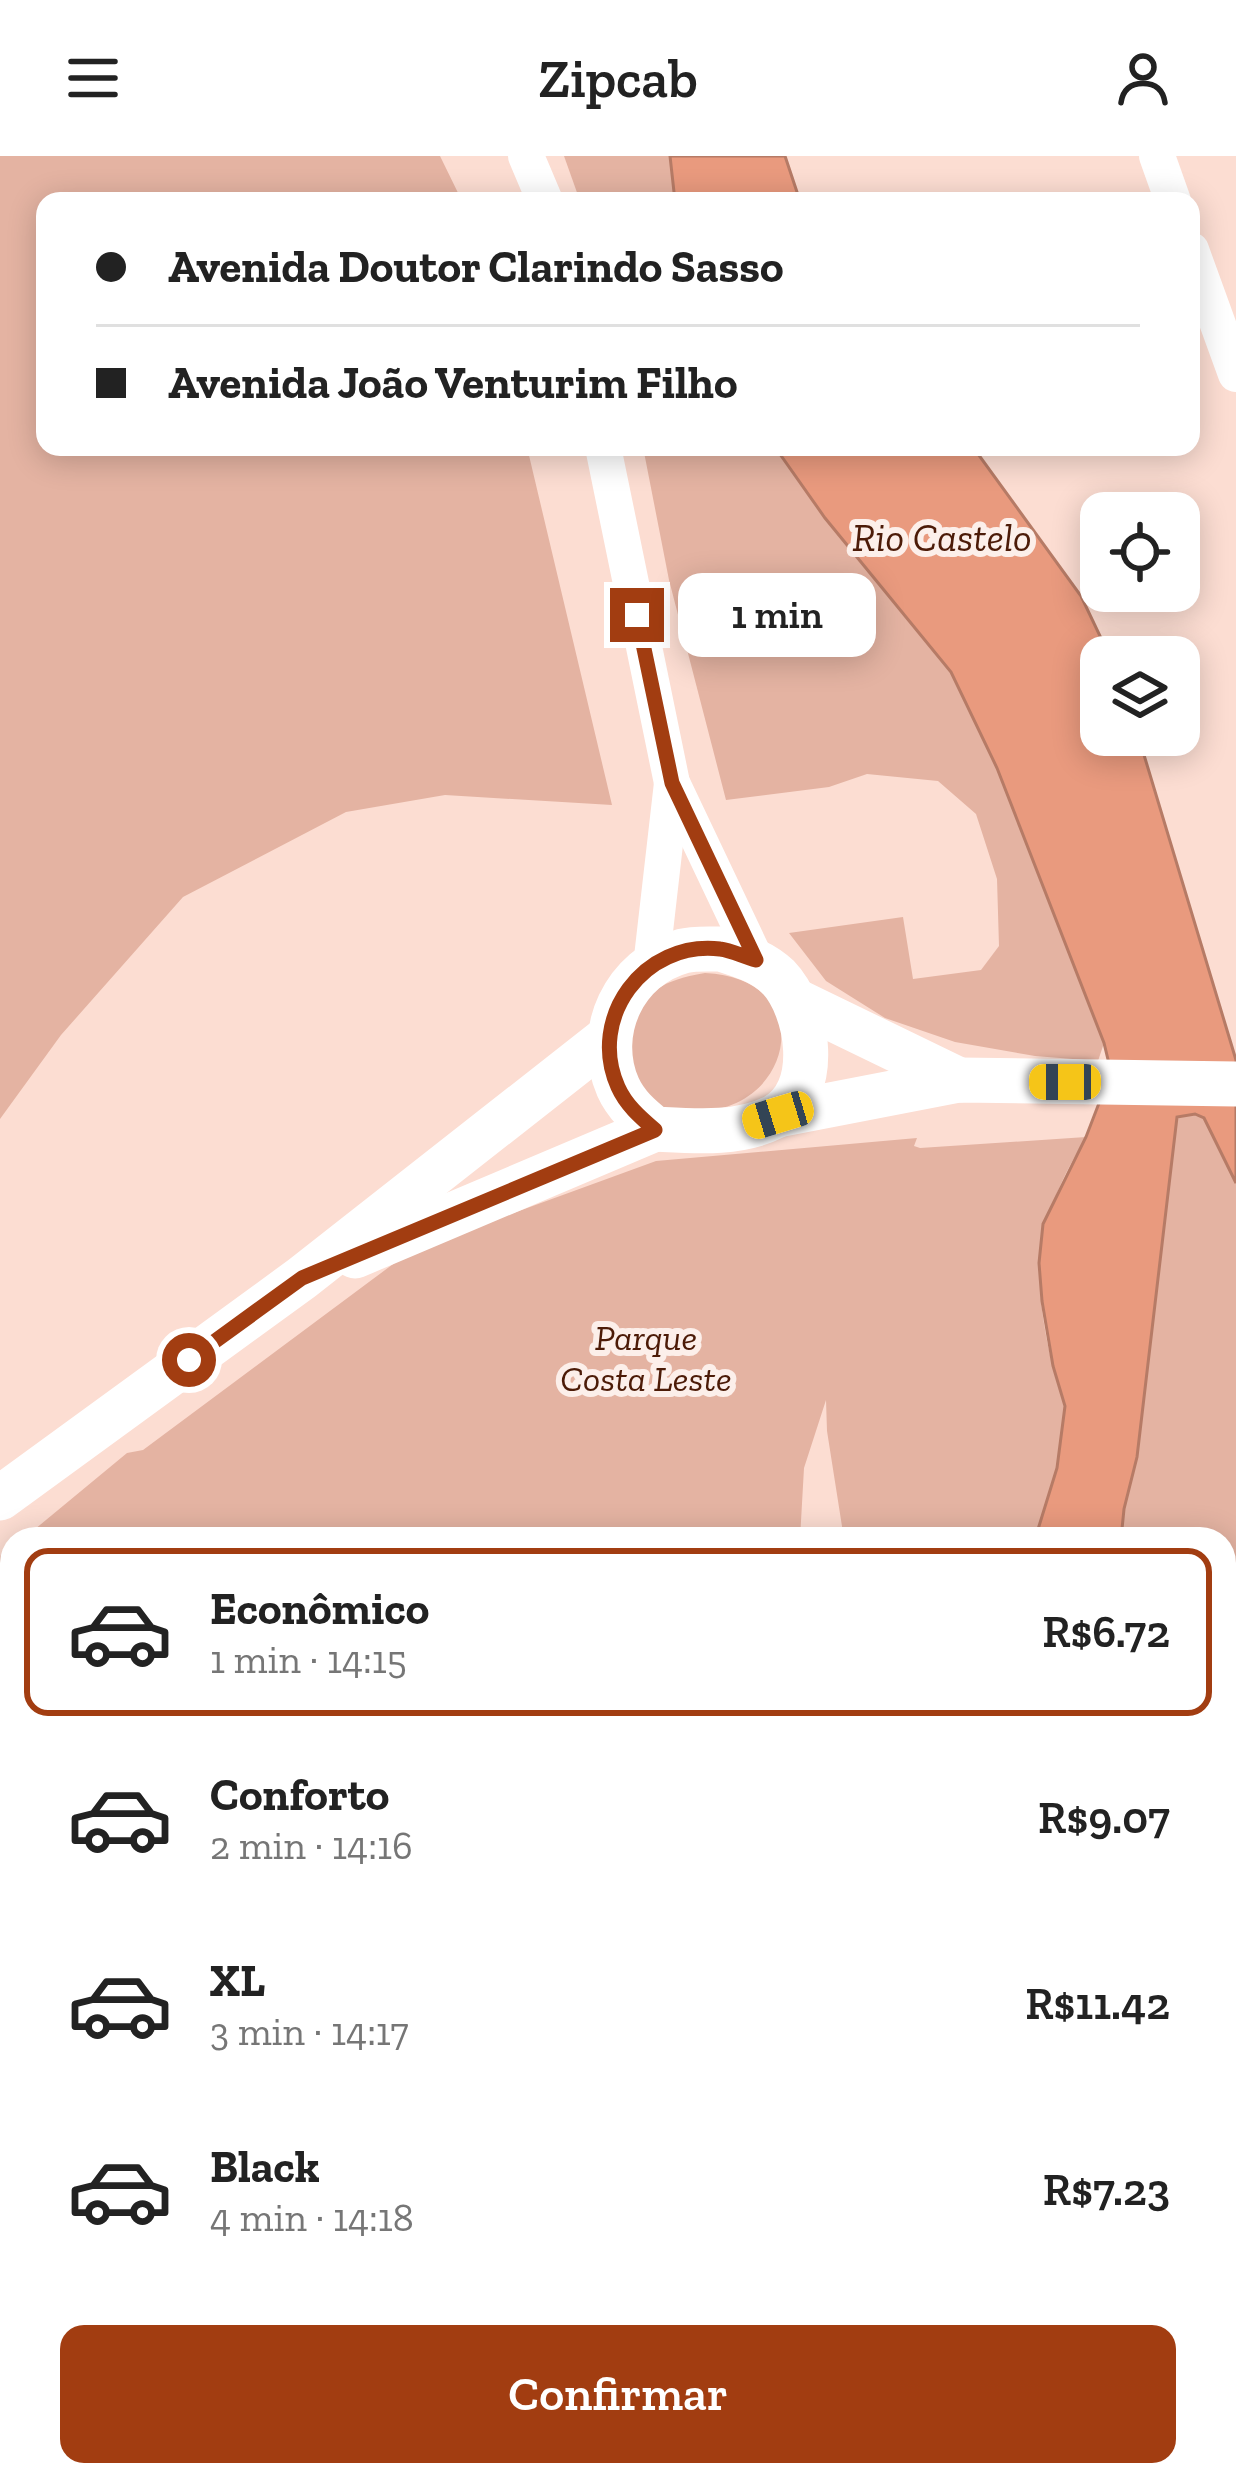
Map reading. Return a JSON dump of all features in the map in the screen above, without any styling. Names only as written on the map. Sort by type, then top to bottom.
[{"type":"main road","points":[[655,1130],[619,1090],[610,1064],[609,1037],[616,1010],[630,985],[650,965],[684,950],[721,949],[756,960],[794,1000],[802,1019],[806,1060],[800,1081],[778,1115]]},
{"type":"main road","points":[[794,1000],[959,1080]]},
{"type":"main road","points":[[0,1498],[302,1278],[609,1037]]},
{"type":"main road","points":[[302,1278],[655,1130],[737,1128],[778,1115],[959,1080],[1236,1084]]},
{"type":"street","points":[[526,156],[541,192]]},
{"type":"street","points":[[1157,156],[1170,192]]},
{"type":"street","points":[[1200,275],[1236,374]]},
{"type":"street","points":[[605,456],[672,783],[756,960]]},
{"type":"street","points":[[650,965],[672,783]]},
{"type":"green space","points":[[0,156],[440,156],[458,192],[36,192],[36,456],[529,456],[612,805],[445,795],[346,812],[183,897],[61,1035],[0,1119]]},
{"type":"green space","points":[[564,156],[670,156],[674,192],[577,192]]},
{"type":"green space","points":[[645,456],[781,456],[825,518],[951,672],[997,768],[1104,1043],[1098,1061],[955,1042],[885,1018],[826,981],[789,933],[903,917],[913,979],[981,970],[999,946],[997,879],[976,814],[938,781],[867,774],[829,787],[726,800],[669,580]]},
{"type":"green space","points":[[705,973],[742,981],[767,997],[779,1020],[781,1045],[772,1070],[754,1092],[727,1106],[665,1109],[647,1096],[624,1061],[646,1000],[667,983]]},
{"type":"green space","points":[[1195,1114],[1204,1118],[1236,1183],[1236,1527],[1122,1527],[1137,1457],[1177,1117]]},
{"type":"green space","name":"Parque Costa Leste","points":[[1086,1137],[1056,1195],[1042,1248],[1041,1303],[1065,1419],[1056,1472],[1039,1527],[842,1527],[826,1400],[804,1468],[801,1527],[38,1527],[127,1453],[143,1450],[412,1250],[656,1161],[917,1138],[914,1146]]},
{"type":"water","points":[[670,156],[785,156],[797,192],[674,192]]},
{"type":"water","name":"Rio Castelo","points":[[781,456],[980,456],[1080,595],[1080,612],[1089,612],[1100,636],[1080,636],[1080,756],[1144,756],[1236,1060],[1236,1183],[1204,1118],[1195,1114],[1177,1117],[1137,1457],[1122,1527],[1039,1527],[1057,1468],[1065,1406],[1042,1301],[1043,1224],[1086,1137],[1111,1072],[1104,1043],[997,768],[951,672],[825,518]]},
{"type":"route","points":[[189,1360],[302,1278],[655,1130],[634,1112],[610,1064],[609,1037],[616,1010],[630,985],[650,965],[684,950],[721,949],[756,960],[672,783],[637,615]]}]
